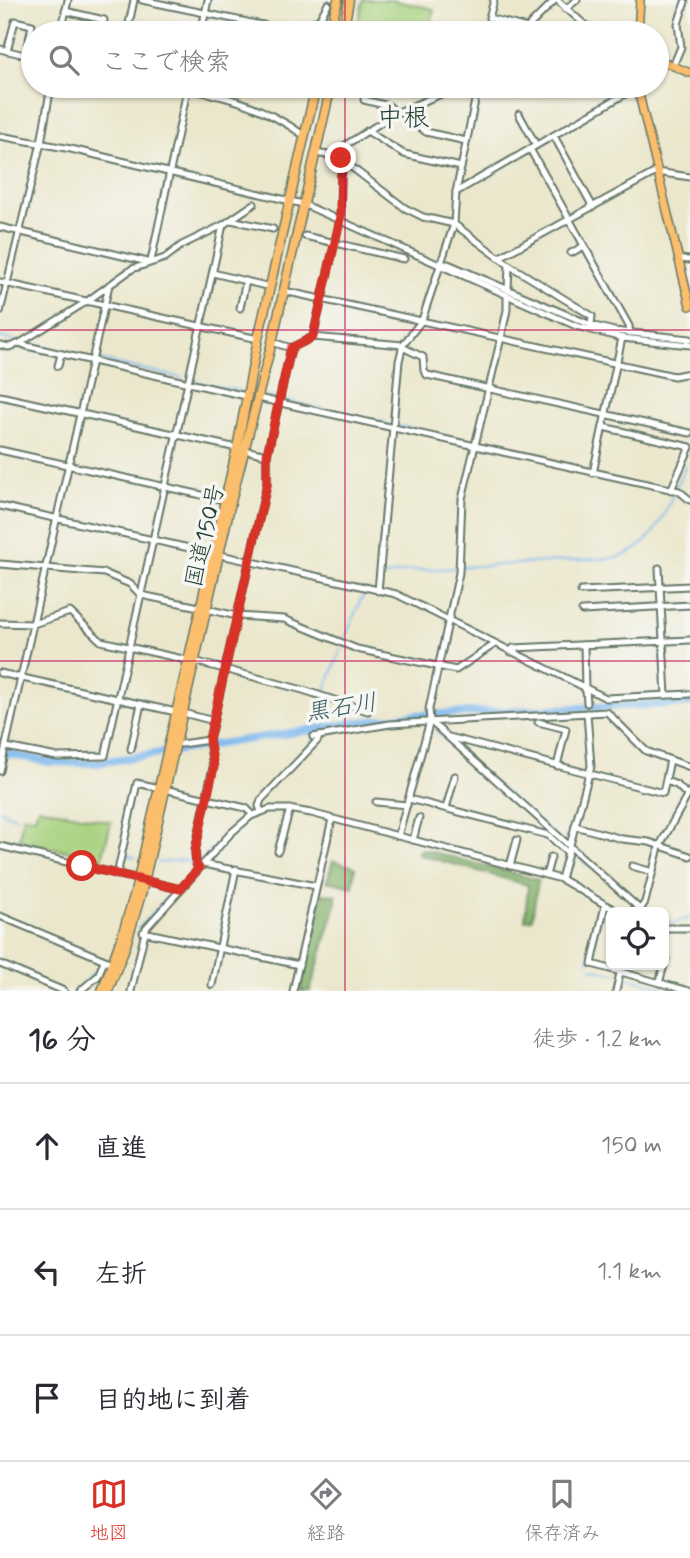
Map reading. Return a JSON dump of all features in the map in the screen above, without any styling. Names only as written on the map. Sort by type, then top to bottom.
[{"type":"highway","points":[[332,21],[338,0]]},
{"type":"highway","points":[[345,21],[349,0]]},
{"type":"highway","name":"国道150号","points":[[108,991],[130,934],[161,789],[168,760],[175,746],[179,712],[240,449],[246,396],[258,339],[313,98]]},
{"type":"highway","name":"国道150号","points":[[215,555],[223,500],[258,398],[328,98]]},
{"type":"highway","name":"国道150号","points":[[102,991],[108,962],[140,880]]},
{"type":"main road","points":[[639,21],[640,0]]},
{"type":"main road","points":[[669,64],[690,74]]},
{"type":"main road","points":[[639,98],[690,306]]},
{"type":"street","points":[[63,21],[68,0]]},
{"type":"street","points":[[130,21],[134,0]]},
{"type":"street","points":[[142,0],[247,21]]},
{"type":"street","points":[[204,21],[208,0]]},
{"type":"street","points":[[494,0],[489,18],[500,21]]},
{"type":"street","points":[[534,21],[556,0],[580,21]]},
{"type":"street","points":[[565,9],[577,0]]},
{"type":"street","points":[[673,66],[681,47],[678,24],[685,2]]},
{"type":"street","points":[[316,21],[328,4]]},
{"type":"street","points":[[65,11],[104,21]]},
{"type":"street","points":[[21,22],[15,21],[3,50],[21,54]]},
{"type":"street","points":[[0,312],[3,282],[20,232],[49,98]]},
{"type":"street","points":[[150,261],[186,98]]},
{"type":"street","points":[[233,98],[248,103],[304,136]]},
{"type":"street","points":[[364,98],[389,106],[426,132],[466,141]]},
{"type":"street","points":[[315,153],[333,153],[398,113],[432,98]]},
{"type":"street","points":[[378,591],[398,361],[403,346],[422,320],[454,224],[456,192],[475,98]]},
{"type":"street","points":[[456,192],[618,98]]},
{"type":"street","points":[[519,114],[537,145]]},
{"type":"street","points":[[367,131],[404,154],[461,167]]},
{"type":"street","points":[[0,136],[41,143],[303,204],[446,269],[591,325],[630,333],[690,339]]},
{"type":"street","points":[[554,136],[593,207]]},
{"type":"street","points":[[530,149],[629,326],[630,333]]},
{"type":"street","points":[[333,153],[405,208],[423,217],[454,224],[509,265],[592,316],[591,325]]},
{"type":"street","points":[[313,337],[340,220],[344,160]]},
{"type":"street","points":[[500,257],[656,173],[690,177]]},
{"type":"street","points":[[0,345],[12,346],[20,342],[86,302],[132,269],[165,258],[254,204]]},
{"type":"street","points":[[231,220],[273,229]]},
{"type":"street","points":[[6,748],[57,757],[105,756],[223,225]]},
{"type":"street","points":[[0,227],[150,261]]},
{"type":"street","points":[[304,236],[404,259]]},
{"type":"street","points":[[571,253],[584,246]]},
{"type":"street","points":[[678,259],[690,260]]},
{"type":"street","points":[[398,836],[430,721],[429,709],[460,568],[461,499],[507,310],[509,265]]},
{"type":"street","points":[[213,273],[270,287]]},
{"type":"street","points":[[240,307],[246,281]]},
{"type":"street","points":[[3,282],[258,339]]},
{"type":"street","points":[[0,771],[109,285]]},
{"type":"street","points":[[284,291],[674,376],[690,373]]},
{"type":"street","points":[[508,293],[576,326],[622,338],[690,345]]},
{"type":"street","points":[[272,342],[291,348],[313,337],[403,346],[423,357],[424,371],[427,374],[690,433]]},
{"type":"street","points":[[593,473],[622,338]]},
{"type":"street","points":[[20,342],[27,346],[246,396]]},
{"type":"street","points":[[291,348],[267,455],[267,484],[209,740],[214,767],[195,851],[196,864],[201,866],[236,869],[316,886]]},
{"type":"street","points":[[58,366],[61,354]]},
{"type":"street","points":[[0,396],[267,455]]},
{"type":"street","points":[[258,398],[673,490],[690,500]]},
{"type":"street","points":[[603,427],[690,447],[673,490]]},
{"type":"street","points":[[0,450],[223,500]]},
{"type":"street","points":[[0,506],[407,598],[606,698],[690,694]]},
{"type":"street","points":[[0,564],[104,573],[130,584],[141,595],[237,616],[284,619],[343,644],[456,670],[495,644]]},
{"type":"street","points":[[659,568],[666,695]]},
{"type":"street","points":[[581,591],[690,586]]},
{"type":"street","points":[[582,611],[690,605]]},
{"type":"street","points":[[0,623],[33,624],[70,612],[101,641],[225,668],[368,711]]},
{"type":"street","points":[[511,652],[513,648],[690,640]]},
{"type":"street","points":[[584,645],[587,703]]},
{"type":"street","points":[[0,673],[214,720]]},
{"type":"street","points":[[131,749],[141,704]]},
{"type":"street","points":[[261,811],[261,800],[318,740],[316,736],[390,724],[607,712],[646,751],[690,767]]},
{"type":"street","points":[[561,879],[591,766],[587,713]]},
{"type":"street","points":[[430,721],[635,907]]},
{"type":"street","points":[[538,722],[566,729],[557,766]]},
{"type":"street","points":[[447,737],[663,793],[670,760]]},
{"type":"street","points":[[175,746],[209,740]]},
{"type":"street","points":[[446,808],[455,776]]},
{"type":"street","points":[[641,907],[659,846],[689,793],[666,781]]},
{"type":"street","points":[[117,875],[137,783],[246,808],[253,815]]},
{"type":"street","points":[[376,802],[408,802],[446,808],[548,835],[569,849]]},
{"type":"street","points":[[131,991],[148,924],[231,833],[253,815],[278,808],[332,819],[561,879],[609,907]]},
{"type":"street","points":[[278,851],[290,809]]},
{"type":"street","points":[[413,840],[419,818]]},
{"type":"street","points":[[293,991],[332,819]]},
{"type":"street","points":[[575,826],[690,856]]},
{"type":"street","points":[[510,866],[517,839]]},
{"type":"street","points":[[0,846],[180,889]]},
{"type":"street","points":[[546,875],[551,857]]},
{"type":"street","points":[[632,866],[653,872]]},
{"type":"street","points":[[212,985],[236,869]]},
{"type":"street","points":[[605,905],[591,962],[659,983],[666,988],[689,991]]},
{"type":"street","points":[[0,916],[108,962],[80,991]]},
{"type":"street","points":[[669,928],[690,928]]},
{"type":"street","points":[[144,932],[299,965]]},
{"type":"street","points":[[0,964],[64,991]]},
{"type":"street","points":[[659,983],[663,970]]},
{"type":"street","points":[[616,991],[620,973]]},
{"type":"green space","points":[[363,0],[391,0],[434,9],[432,21],[359,21]]},
{"type":"green space","points":[[38,807],[111,822],[102,859],[19,840],[23,816],[35,817]]},
{"type":"green space","points":[[421,849],[538,880],[532,919],[525,920],[528,885],[417,854]]},
{"type":"green space","points":[[333,861],[355,867],[353,887],[327,881]]},
{"type":"green space","points":[[322,894],[336,895],[336,904],[310,991],[300,991]]},
{"type":"waterway","points":[[0,337],[17,342]]},
{"type":"waterway","points":[[36,345],[86,357]]},
{"type":"waterway","points":[[100,360],[182,378]]},
{"type":"waterway","points":[[196,382],[240,391]]},
{"type":"waterway","points":[[267,396],[277,399]]},
{"type":"waterway","points":[[283,400],[387,423]]},
{"type":"waterway","points":[[400,426],[472,442]]},
{"type":"waterway","points":[[481,444],[488,446]]},
{"type":"waterway","points":[[462,567],[613,558],[628,554],[640,546],[660,523],[685,466]]},
{"type":"waterway","points":[[383,577],[406,571],[457,568]]},
{"type":"waterway","points":[[344,641],[360,601],[368,589]]},
{"type":"waterway","points":[[324,694],[342,647]]},
{"type":"waterway","points":[[314,721],[322,699]]},
{"type":"waterway","name":"黒石川","points":[[0,752],[49,762],[96,763],[416,715],[690,703]]},
{"type":"waterway","name":"黒石川","points":[[416,715],[423,719]]},
{"type":"waterway","points":[[289,767],[314,740],[313,726]]},
{"type":"waterway","points":[[436,731],[587,865]]},
{"type":"waterway","points":[[252,806],[258,799]]},
{"type":"waterway","points":[[0,810],[17,818]]},
{"type":"waterway","points":[[201,861],[248,811]]},
{"type":"waterway","points":[[40,852],[109,867]]},
{"type":"waterway","points":[[127,855],[136,858]]},
{"type":"waterway","points":[[158,863],[182,860],[192,863]]},
{"type":"waterway","points":[[183,881],[195,868]]},
{"type":"waterway","points":[[138,929],[167,898]]},
{"type":"waterway","points":[[669,923],[690,918]]},
{"type":"waterway","points":[[588,962],[599,919]]},
{"type":"waterway","points":[[591,968],[617,974]]},
{"type":"waterway","points":[[75,991],[96,971]]},
{"type":"waterway","points":[[623,976],[663,987]]},
{"type":"district","name":"中根","points":[[403,117]]},
{"type":"route","points":[[82,866],[180,889],[199,868],[195,851],[214,767],[209,740],[267,484],[267,455],[291,348],[313,337],[323,299],[340,220],[344,160],[341,158]]}]
